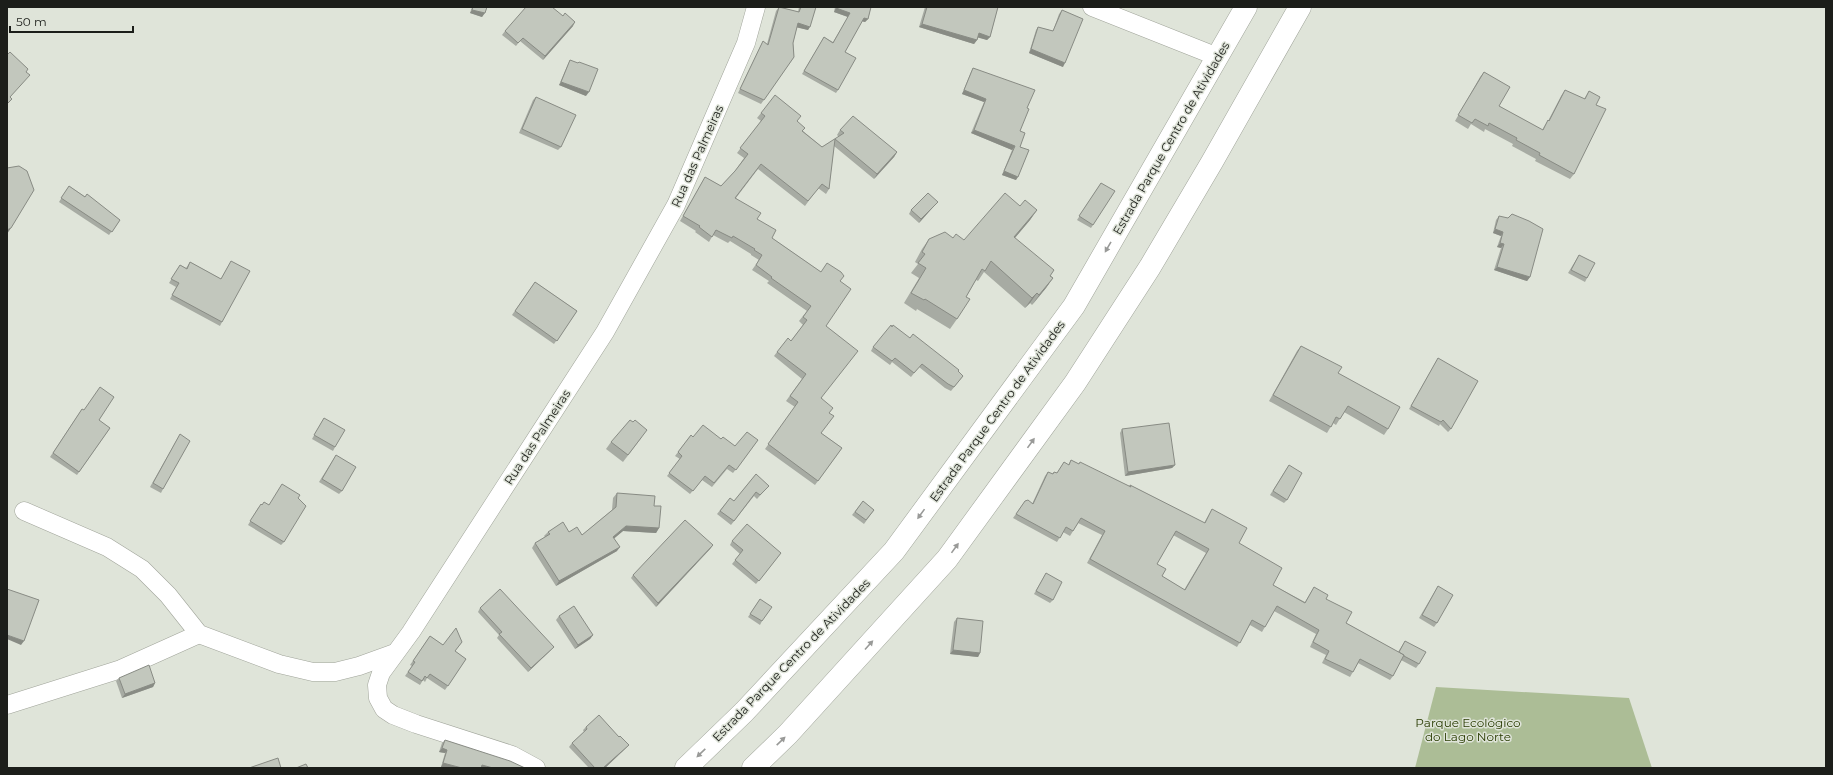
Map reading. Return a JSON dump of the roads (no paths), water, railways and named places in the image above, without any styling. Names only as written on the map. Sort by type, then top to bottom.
[{"type":"main road","name":"Estrada Parque Centro de Atividades","points":[[686,768],[744,712],[894,552],[1074,306],[1246,7]]},
{"type":"main road","points":[[753,768],[788,734],[947,559],[1075,383],[1150,268],[1300,7]]},
{"type":"street","name":"Rua das Palmeiras","points":[[536,768],[512,755],[416,724],[393,715],[384,709],[378,698],[377,685],[381,673],[416,626],[612,319],[676,205],[746,43],[756,7]]},
{"type":"street","points":[[1092,7],[1218,57]]},
{"type":"street","points":[[24,510],[106,547],[142,569],[168,595],[199,634],[279,664],[313,672],[335,672],[359,666],[395,653]]},
{"type":"street","points":[[7,705],[121,669],[199,634]]},
{"type":"park label","name":"Parque Ecológico do Lago Norte","points":[[1468,729]]}]
